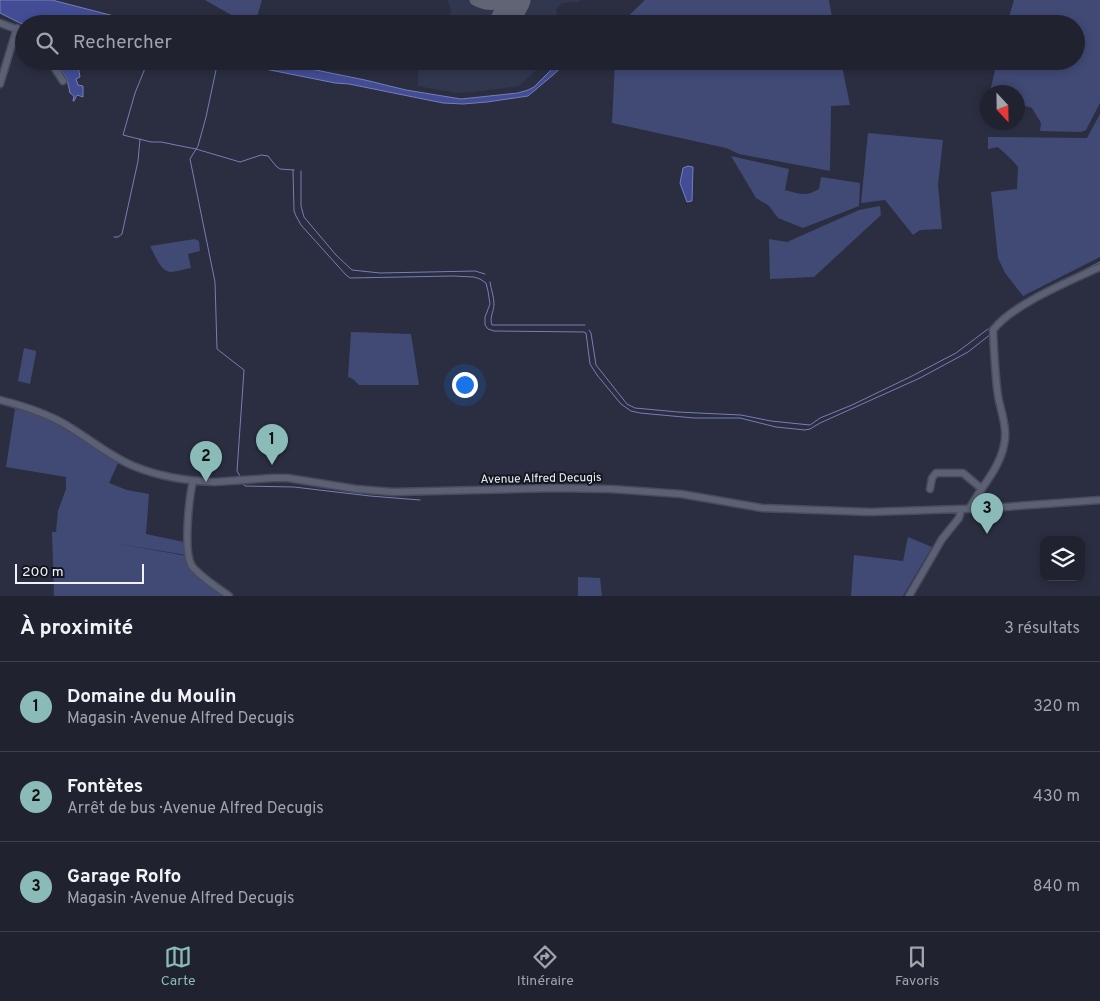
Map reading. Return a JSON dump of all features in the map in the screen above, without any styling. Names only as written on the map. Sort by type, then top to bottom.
[{"type":"street","points":[[0,23],[15,27]]},
{"type":"street","points":[[0,84],[15,35]]},
{"type":"street","points":[[56,70],[63,81]]},
{"type":"street","points":[[969,509],[1000,458],[1006,434],[994,368],[994,330],[1024,305],[1100,267]]},
{"type":"street","name":"Avenue Alfred Decugis","points":[[0,400],[32,408],[49,415],[136,467],[173,478],[193,481],[215,482],[288,478],[356,489],[393,492],[547,488],[611,489],[682,494],[741,505],[786,509],[870,512],[961,510],[1100,500]]},
{"type":"street","points":[[930,490],[932,478],[936,473],[963,473],[982,489]]},
{"type":"street","points":[[193,481],[188,522],[188,539],[192,566],[229,596]]},
{"type":"street","points":[[909,596],[942,539],[959,518],[961,510]]},
{"type":"shaded area","points":[[0,0],[52,0],[110,15],[15,15],[15,20],[0,13]]},
{"type":"shaded area","points":[[205,0],[262,0],[258,15],[231,15]]},
{"type":"shaded area","points":[[447,0],[580,0],[578,2],[562,3],[556,9],[557,15],[449,15],[451,10]]},
{"type":"shaded area","points":[[645,0],[829,0],[832,15],[629,15]]},
{"type":"shaded area","points":[[1014,0],[1100,0],[1100,103],[1086,130],[1081,132],[1040,131],[1041,123],[1032,108],[1025,106],[1025,85],[992,85],[995,70],[1085,70],[1085,15],[1010,15]]},
{"type":"shaded area","points":[[61,70],[79,70],[80,77],[76,79],[78,85],[83,86],[83,97],[77,95],[73,101],[74,96],[70,93],[67,79]]},
{"type":"shaded area","points":[[270,70],[316,70],[406,90],[461,99],[518,93],[534,87],[551,70],[558,70],[528,96],[463,104],[443,103],[349,84]]},
{"type":"shaded area","points":[[418,70],[536,70],[519,86],[456,93],[418,86]]},
{"type":"shaded area","points":[[615,70],[843,70],[850,105],[831,106],[830,171],[739,154],[726,148],[612,123]]},
{"type":"shaded area","points":[[1100,114],[1100,257],[1023,296],[1005,273],[998,258],[991,192],[1017,189],[1018,167],[998,147],[988,149],[988,137],[1087,138]]},
{"type":"shaded area","points":[[868,133],[943,140],[938,185],[942,229],[920,230],[913,235],[885,200],[861,203]]},
{"type":"shaded area","points":[[731,156],[789,169],[785,190],[798,194],[806,194],[819,189],[821,177],[860,183],[859,206],[803,228],[778,218],[768,205],[756,198]]},
{"type":"shaded area","points":[[693,167],[692,201],[687,202],[680,183],[683,168]]},
{"type":"shaded area","points":[[880,206],[881,215],[814,277],[770,279],[769,239],[787,242],[859,210]]},
{"type":"shaded area","points":[[195,239],[199,241],[200,251],[188,254],[191,268],[175,272],[166,271],[163,268],[150,246]]},
{"type":"shaded area","points":[[351,332],[411,334],[419,385],[359,385],[348,377]]},
{"type":"shaded area","points":[[24,348],[36,351],[30,384],[18,381]]},
{"type":"shaded area","points":[[15,409],[56,424],[118,463],[109,483],[127,490],[149,494],[146,534],[184,542],[186,555],[114,543],[187,556],[191,566],[227,596],[54,596],[52,532],[57,532],[58,511],[66,489],[66,477],[6,467]]},
{"type":"shaded area","points":[[908,537],[932,547],[903,596],[851,596],[854,555],[903,561]]},
{"type":"shaded area","points":[[578,577],[600,578],[602,596],[578,596]]},
{"type":"waterway","points":[[144,70],[135,93],[123,135],[151,142],[161,142],[196,149],[240,162],[261,155],[268,156],[280,169],[294,170]]},
{"type":"waterway","points":[[216,70],[198,146],[190,159],[215,282],[217,349],[244,370],[237,471],[240,476]]},
{"type":"waterway","points":[[114,237],[122,234],[138,161],[140,139]]},
{"type":"waterway","points":[[293,170],[294,211],[296,216],[301,225],[350,278],[453,276],[480,279],[486,283],[488,291],[490,304],[485,317],[485,325],[488,329],[494,331],[586,333],[590,364],[621,404],[631,411],[694,418],[740,418],[776,427],[810,429],[920,378],[968,352],[991,334]]},
{"type":"waterway","points":[[301,171],[301,206],[304,217],[336,255],[352,270],[380,273],[475,271],[485,274]]},
{"type":"waterway","points":[[1078,273],[1100,262]]},
{"type":"waterway","points":[[490,282],[494,299],[492,325],[585,325]]},
{"type":"waterway","points":[[1001,326],[1013,315]]},
{"type":"waterway","points":[[589,330],[596,365],[627,404],[635,408],[741,415],[771,421],[810,425],[820,418],[852,405],[956,353],[988,329]]},
{"type":"waterway","points":[[243,484],[245,486],[294,487],[420,500]]},
{"type":"taxiway","points":[[475,0],[492,4],[508,0]]},
{"type":"runway","points":[[508,15],[516,0]]},
{"type":"place","name":"Domaine du Moulin","points":[[272,465]]},
{"type":"place","name":"Fontètes","points":[[206,482]]},
{"type":"place","name":"Garage Rolfo","points":[[987,534]]}]
